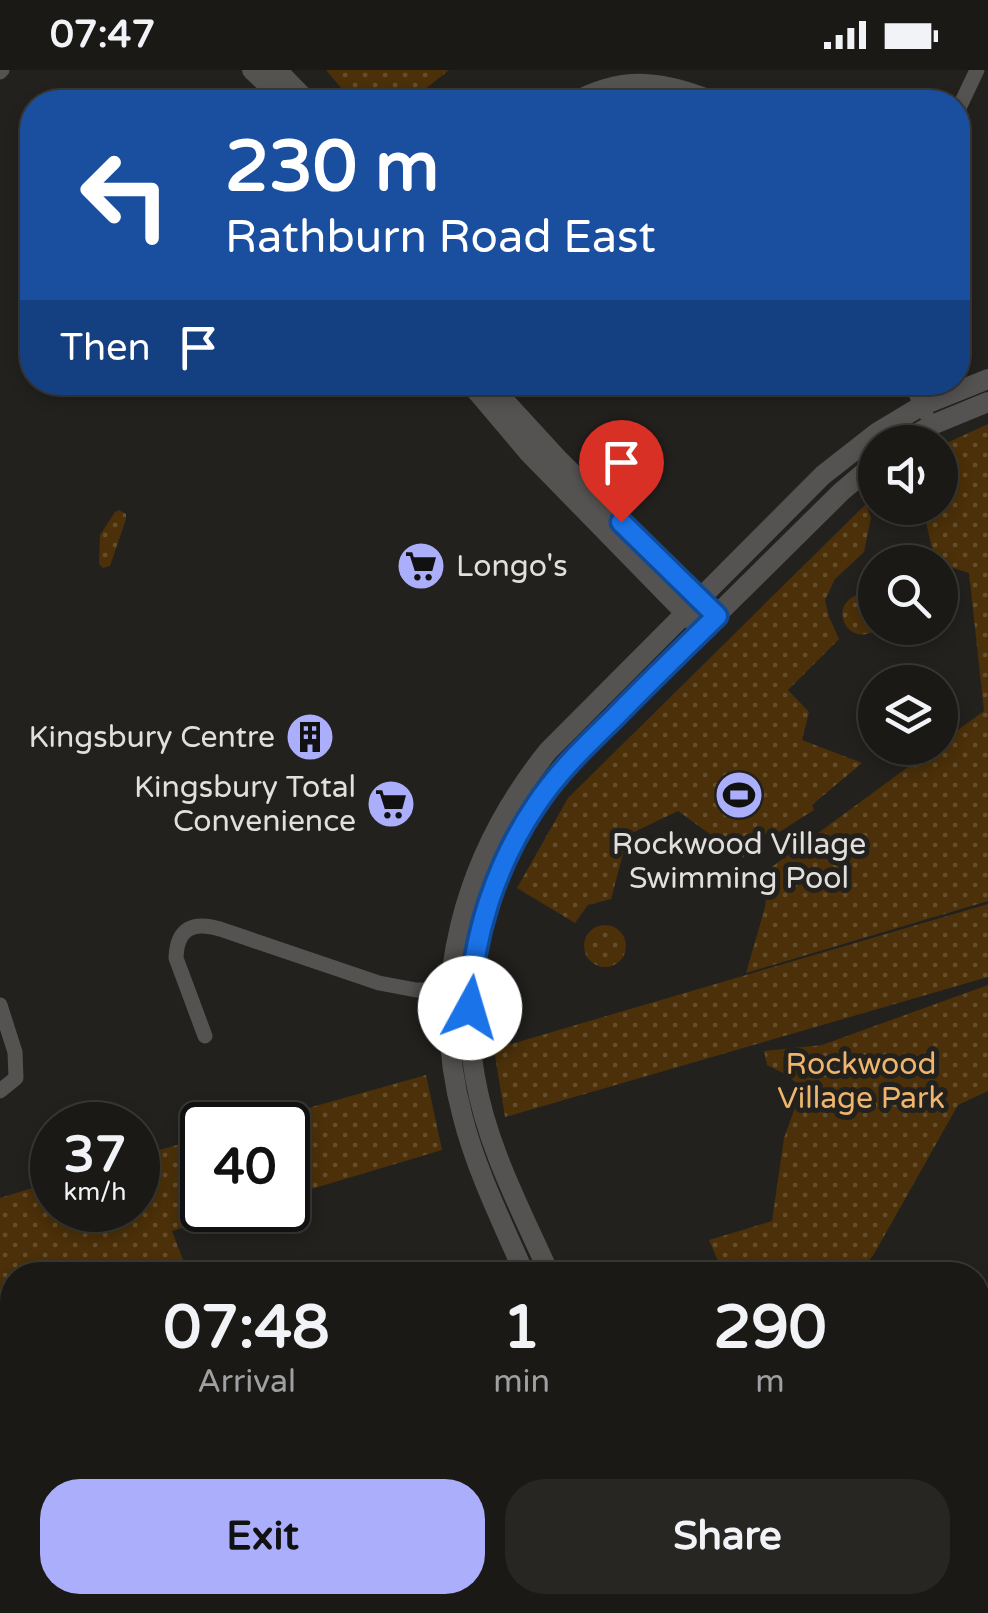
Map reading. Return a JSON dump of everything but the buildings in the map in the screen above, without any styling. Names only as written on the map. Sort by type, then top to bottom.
[{"type":"street","points":[[252,70],[273,90]]},
{"type":"street","points":[[277,70],[296,90]]},
{"type":"street","points":[[593,90],[626,78],[686,78]]},
{"type":"street","points":[[480,395],[530,453],[692,606]]},
{"type":"street","points":[[500,395],[692,606],[702,630]]},
{"type":"street","points":[[916,395],[932,425],[988,402]]},
{"type":"street","points":[[544,1262],[487,1127],[460,990],[457,936],[473,880],[495,828],[548,752],[824,476],[878,432],[949,395]]},
{"type":"street","points":[[520,1262],[484,1180],[462,1117],[451,1060],[460,990],[513,845],[536,806],[581,751],[858,478]]},
{"type":"street","points":[[206,1036],[176,958],[182,936],[198,925],[220,928],[379,983],[416,990],[460,990]]},
{"type":"street","points":[[0,1005],[15,1052],[16,1078],[0,1091]]},
{"type":"green space","points":[[326,70],[449,70],[424,90],[343,90]]},
{"type":"green space","points":[[988,424],[988,901],[746,973],[765,907],[769,869],[911,765],[958,765],[958,730],[984,711],[969,573],[958,569],[958,545],[931,545],[927,525],[958,525],[958,438]]},
{"type":"green space","points":[[119,510],[126,514],[126,519],[110,566],[103,568],[99,564],[100,535]]},
{"type":"green space","points":[[858,512],[858,525],[870,525],[865,545],[858,545],[858,558],[835,579],[825,600],[839,639],[788,690],[809,712],[802,740],[860,765],[812,805],[814,810],[773,836],[770,831],[755,840],[743,858],[678,811],[628,835],[611,899],[588,905],[575,923],[517,888],[568,798]]},
{"type":"green space","points":[[858,595],[858,634],[844,622],[845,604]]},
{"type":"green space","points":[[988,904],[988,977],[505,1117],[494,1049]]},
{"type":"green space","points":[[605,925],[620,931],[626,946],[620,961],[605,967],[590,961],[584,946],[590,931]]},
{"type":"green space","name":"Rockwood Village Park","points":[[988,985],[988,1091],[958,1105],[868,1262],[718,1262],[709,1240],[772,1221],[784,1138],[802,1088],[767,1065],[764,1051],[822,1045]]},
{"type":"green space","points":[[426,1075],[442,1150],[310,1189],[310,1108]]},
{"type":"green space","points":[[180,1144],[180,1229],[172,1231],[184,1262],[0,1262],[0,1198],[30,1189],[30,1232],[160,1232],[160,1150]]},
{"type":"shaded area","name":"Rockwood Village Swimming Pool","points":[[739,771],[756,777],[762,794],[756,811],[739,817],[722,811],[716,794],[722,777]]},
{"type":"place","name":"Longo's","points":[[421,566]]},
{"type":"place","name":"Kingsbury Centre","points":[[310,737]]},
{"type":"place","name":"Rockwood Village Swimming Pool","points":[[739,795]]},
{"type":"place","name":"Kingsbury Total Convenience","points":[[391,804]]},
{"type":"route","points":[[470,1008],[474,960],[483,921],[502,867],[536,806],[581,751],[717,616],[621,522]]}]
